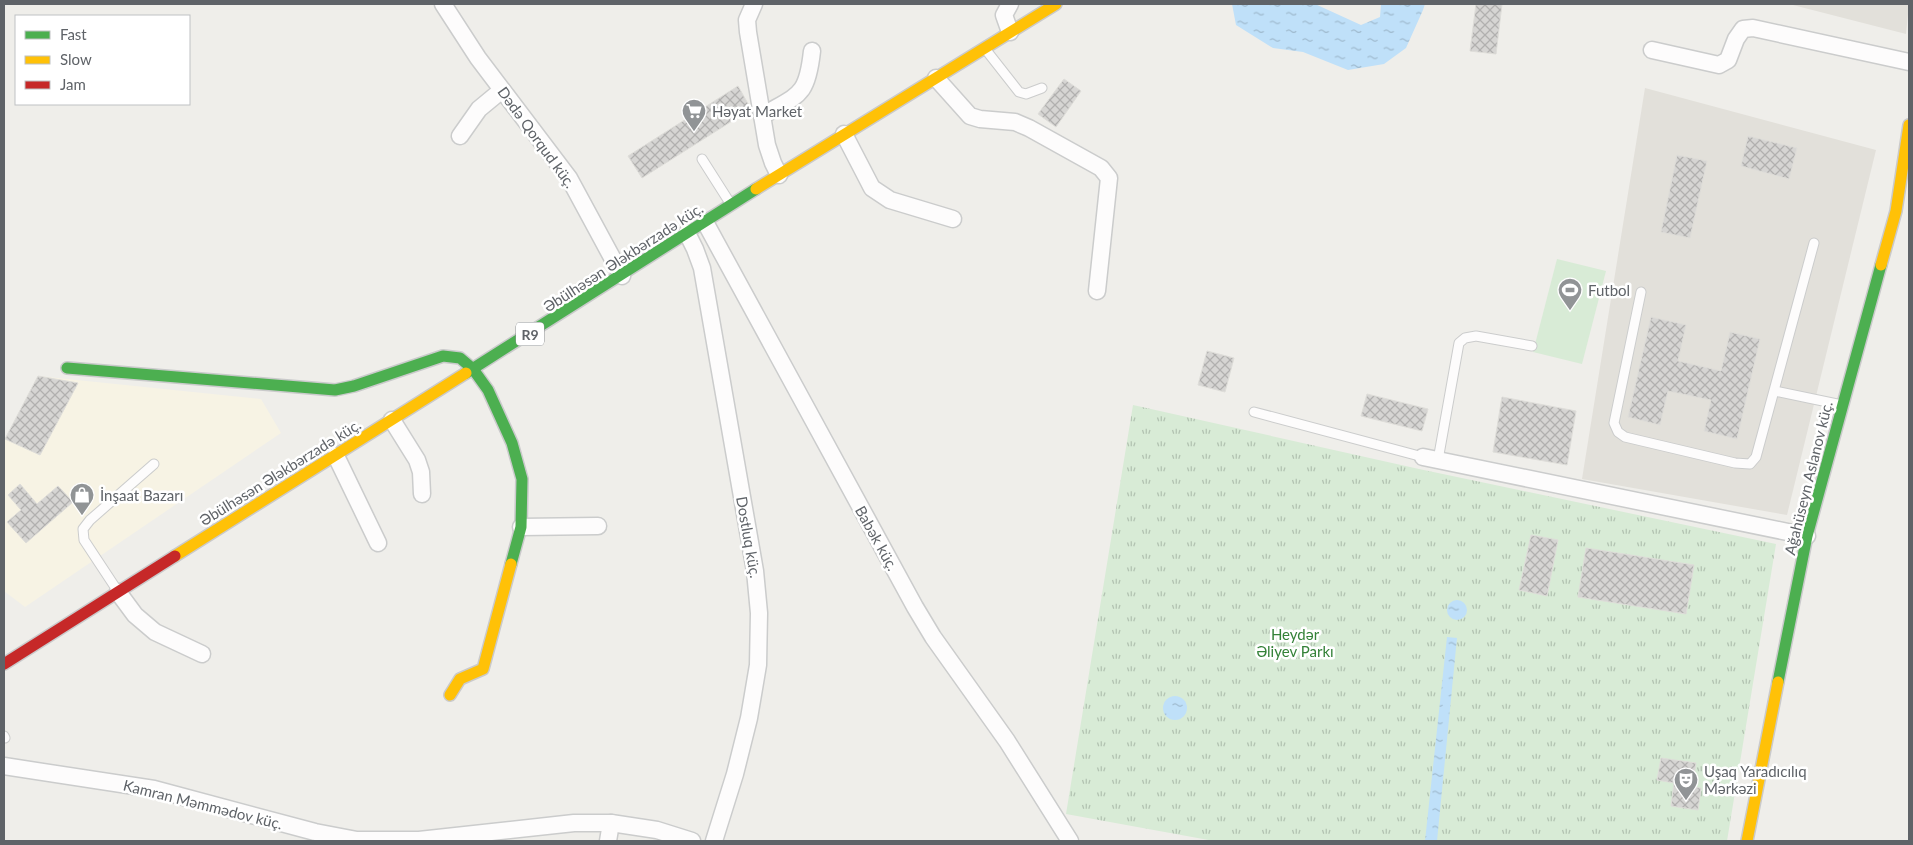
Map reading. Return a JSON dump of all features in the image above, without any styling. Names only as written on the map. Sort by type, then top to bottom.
[{"type":"street","name":"Dədə Qorqud küç.","points":[[443,4],[478,58],[569,178],[622,276]]},
{"type":"street","points":[[1010,4],[1004,15],[1010,32]]},
{"type":"street","name":"Əbülhəsən Ələkbərzadə küç.","points":[[4,664],[622,276],[844,134],[1056,4]]},
{"type":"street","points":[[750,5],[747,20],[748,32],[762,116],[767,145],[779,175]]},
{"type":"street","points":[[1652,50],[1719,65],[1728,60],[1736,39],[1743,29],[1753,28],[1909,62]]},
{"type":"street","points":[[762,116],[799,94],[806,85],[810,75],[812,52]]},
{"type":"street","points":[[936,78],[970,116],[980,119],[1015,122],[1029,128],[1101,168],[1109,178],[1097,291]]},
{"type":"street","points":[[460,136],[478,109],[502,90]]},
{"type":"street","name":"Ağahüseyn Aslanov küç.","points":[[1747,841],[1807,536],[1896,211],[1909,125]]},
{"type":"street","points":[[844,134],[872,188],[890,200],[953,219]]},
{"type":"street","name":"Babək küç.","points":[[705,222],[915,607],[933,637],[1007,741],[1070,841]]},
{"type":"street","name":"Dostluq küç.","points":[[687,233],[696,249],[702,268],[758,595],[758,665],[755,689],[735,774],[714,841]]},
{"type":"street","points":[[67,368],[335,390],[354,386],[443,356],[460,358],[474,369],[488,390],[512,443],[522,479],[521,527],[483,669],[474,676],[462,677],[456,680],[450,695]]},
{"type":"street","points":[[392,420],[417,460],[421,472],[422,494]]},
{"type":"street","points":[[336,456],[378,543]]},
{"type":"street","points":[[1431,458],[1807,536]]},
{"type":"street","points":[[521,527],[598,526]]},
{"type":"street","points":[[118,592],[135,615],[155,632],[202,654]]},
{"type":"street","name":"Kamran Məmmədov küç.","points":[[4,766],[154,789],[357,841],[420,840],[574,822],[611,823],[657,830],[692,841]]},
{"type":"street","points":[[608,841],[611,823]]},
{"type":"lane","points":[[985,48],[1019,92],[1026,94],[1042,88]]},
{"type":"lane","points":[[702,159],[731,205]]},
{"type":"lane","points":[[1641,292],[1614,423],[1618,432],[1624,438],[1735,463],[1750,464],[1756,457],[1814,244]]},
{"type":"lane","points":[[1254,412],[1431,458],[1459,343],[1465,338],[1476,336],[1532,346]]},
{"type":"lane","points":[[1775,391],[1842,405]]},
{"type":"lane","points":[[118,592],[84,540],[82,529],[154,464]]},
{"type":"shaded area","points":[[1789,4],[1909,4],[1906,34]]},
{"type":"shaded area","points":[[1645,88],[1876,150],[1787,515],[1582,479]]},
{"type":"shaded area","name":"İnşaat Bazarı","points":[[38,376],[261,399],[281,433],[25,607],[4,591],[4,441]]},
{"type":"green space","name":"Futbol","points":[[1557,259],[1606,271],[1582,364],[1533,352]]},
{"type":"green space","name":"Heydər Əliyev Parkı","points":[[1133,405],[1419,469],[1776,544],[1727,841],[1214,841],[1066,814]]},
{"type":"water","points":[[1232,4],[1315,4],[1361,25],[1380,17],[1381,4],[1425,4],[1406,48],[1384,64],[1348,70],[1303,52],[1273,48],[1236,25]]},
{"type":"water","points":[[1457,600],[1464,603],[1467,610],[1464,617],[1457,620],[1450,617],[1447,610],[1450,603]]},
{"type":"water","points":[[1447,637],[1457,638],[1437,841],[1425,841]]},
{"type":"water","points":[[1175,696],[1184,699],[1187,708],[1184,717],[1175,720],[1166,717],[1163,708],[1166,699]]},
{"type":"building","points":[[1476,4],[1502,4],[1496,54],[1470,51]]},
{"type":"building","points":[[1064,79],[1081,91],[1056,127],[1038,114]]},
{"type":"building","points":[[738,86],[751,109],[642,178],[628,156]]},
{"type":"building","points":[[1748,136],[1797,148],[1789,179],[1741,166]]},
{"type":"building","points":[[1677,155],[1707,161],[1690,238],[1661,232]]},
{"type":"building","points":[[1651,317],[1686,325],[1678,361],[1721,371],[1730,332],[1760,339],[1737,439],[1704,431],[1711,400],[1668,391],[1660,425],[1628,417]]},
{"type":"building","points":[[1207,351],[1234,358],[1225,392],[1198,385]]},
{"type":"building","points":[[38,376],[78,383],[40,455],[5,439]]},
{"type":"building","points":[[1367,394],[1428,409],[1422,431],[1361,416]]},
{"type":"building","points":[[1502,397],[1576,411],[1567,465],[1493,452]]},
{"type":"building","points":[[20,484],[37,504],[58,486],[73,502],[26,543],[7,522],[21,510],[8,495]]},
{"type":"building","points":[[1531,535],[1558,540],[1547,596],[1519,590]]},
{"type":"building","points":[[1586,548],[1694,565],[1686,614],[1578,597]]},
{"type":"building","points":[[1661,758],[1696,763],[1692,787],[1701,788],[1698,810],[1671,806],[1674,783],[1657,780]]},
{"type":"traffic: fast","points":[[466,373],[756,189]]},
{"type":"traffic: fast","points":[[1778,682],[1807,536],[1881,265]]},
{"type":"traffic: fast","points":[[67,368],[335,390],[354,386],[443,356],[460,358],[473,369],[488,390],[512,443],[522,479],[521,527],[511,564]]},
{"type":"traffic: slow","points":[[756,189],[1056,4]]},
{"type":"traffic: slow","points":[[1881,265],[1896,211],[1909,125]]},
{"type":"traffic: slow","points":[[175,556],[466,373]]},
{"type":"traffic: slow","points":[[450,695],[460,679],[483,669],[511,564]]},
{"type":"traffic: slow","points":[[1747,841],[1778,682]]},
{"type":"traffic: jam","points":[[4,664],[175,556]]},
{"type":"place","name":"Həyat Market","points":[[694,132]]},
{"type":"place","name":"Futbol","points":[[1570,311]]},
{"type":"place","name":"İnşaat Bazarı","points":[[82,516]]},
{"type":"place","name":"Uşaq Yaradıcılıq Mərkəzi","points":[[1686,801]]}]
